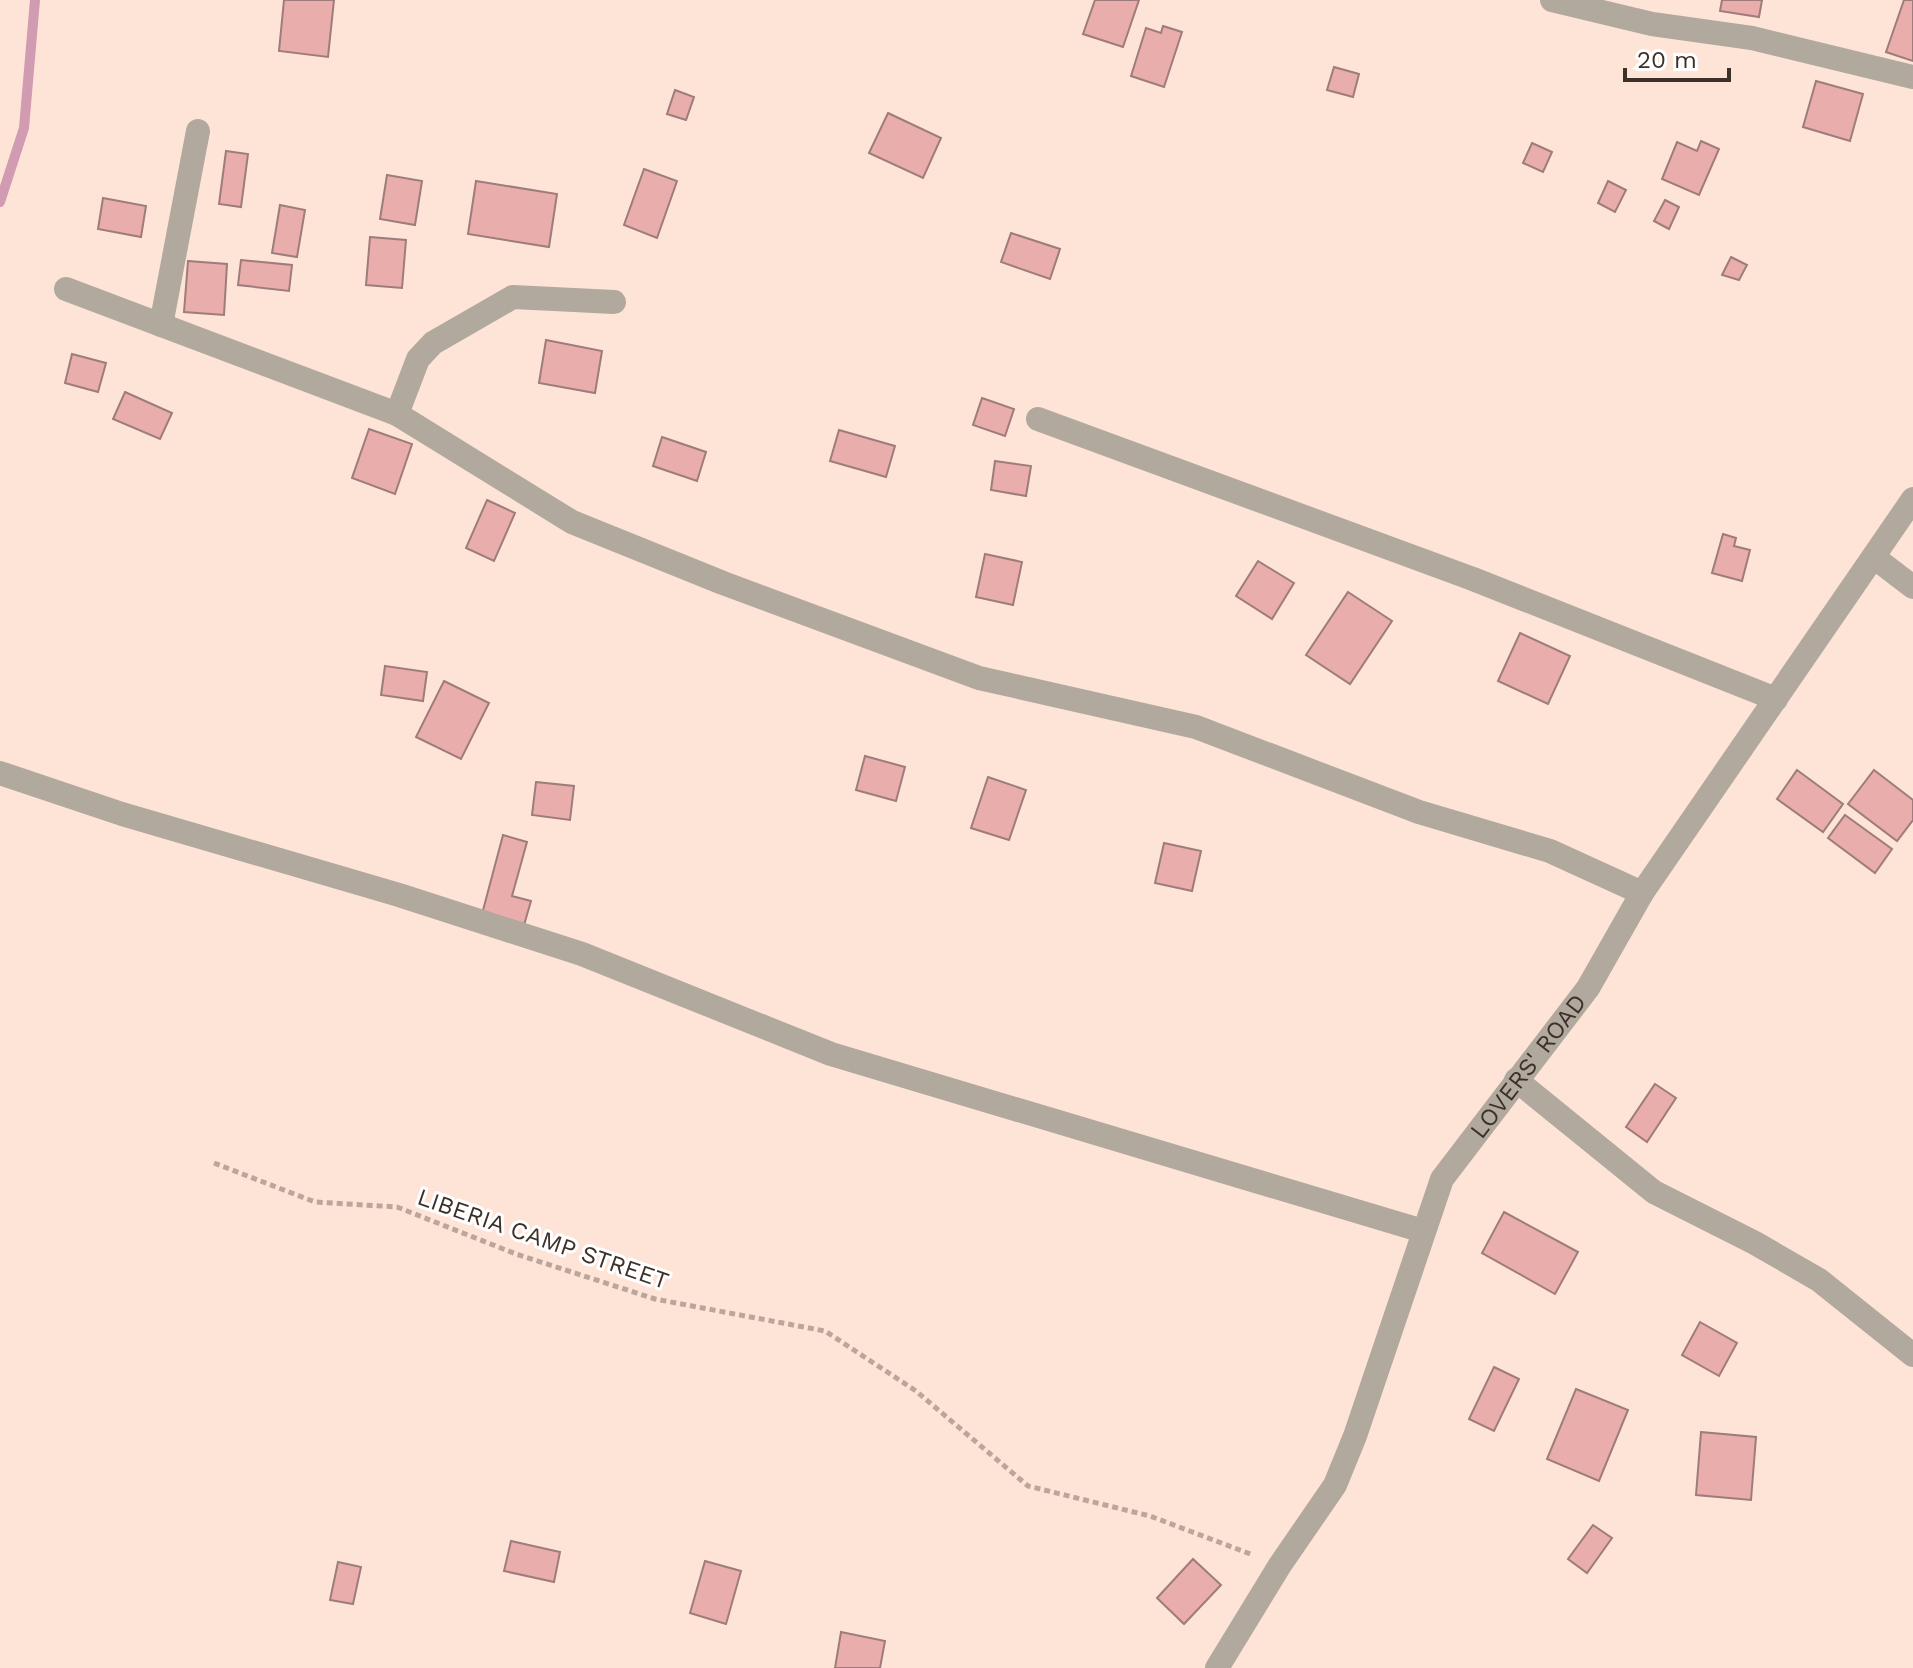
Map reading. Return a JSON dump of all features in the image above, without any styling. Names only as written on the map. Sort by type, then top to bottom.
[{"type":"street","points":[[1552,0],[1652,24],[1752,38],[1913,77]]},
{"type":"street","points":[[161,325],[198,131]]},
{"type":"street","points":[[66,289],[397,414],[572,522],[723,583],[979,678],[1196,727],[1419,812],[1550,851],[1642,893]]},
{"type":"street","points":[[397,414],[418,359],[433,343],[513,297],[614,302]]},
{"type":"street","points":[[1038,419],[1473,579],[1776,699]]},
{"type":"street","name":"LOVERS' ROAD","points":[[1222,1665],[1280,1565],[1335,1485],[1355,1436],[1442,1179],[1588,988],[1642,893],[1913,499]]},
{"type":"street","points":[[1875,558],[1913,587]]},
{"type":"street","points":[[0,773],[122,814],[399,895],[582,954],[831,1054],[1423,1231]]},
{"type":"street","points":[[1516,1080],[1654,1192],[1755,1243],[1819,1280],[1913,1355]]},
{"type":"path","name":"LIBERIA CAMP STREET","points":[[214,1163],[315,1202],[397,1207],[516,1254],[655,1299],[825,1331],[916,1391],[1028,1486],[1150,1516],[1280,1565]]},
{"type":"building","points":[[284,0],[334,0],[328,57],[279,51]]},
{"type":"building","points":[[1095,0],[1139,0],[1123,47],[1083,34]]},
{"type":"building","points":[[1722,0],[1762,0],[1759,17],[1720,11]]},
{"type":"building","points":[[1904,0],[1913,0],[1913,61],[1886,52]]},
{"type":"building","points":[[1163,26],[1182,32],[1164,87],[1131,76],[1146,28],[1161,33]]},
{"type":"building","points":[[1334,67],[1359,74],[1353,97],[1327,90]]},
{"type":"building","points":[[1816,81],[1863,94],[1850,141],[1803,127]]},
{"type":"building","points":[[675,90],[694,97],[686,120],[667,114]]},
{"type":"building","points":[[888,113],[941,138],[923,178],[869,153]]},
{"type":"building","points":[[1701,141],[1719,149],[1699,195],[1662,179],[1677,142],[1697,151]]},
{"type":"building","points":[[1532,143],[1552,152],[1543,172],[1523,163]]},
{"type":"building","points":[[226,151],[248,154],[241,207],[219,204]]},
{"type":"building","points":[[644,169],[677,181],[657,238],[624,225]]},
{"type":"building","points":[[387,175],[422,181],[415,225],[380,219]]},
{"type":"building","points":[[476,181],[557,194],[549,247],[468,234]]},
{"type":"building","points":[[1608,181],[1626,190],[1615,212],[1598,203]]},
{"type":"building","points":[[103,198],[146,206],[141,237],[98,229]]},
{"type":"building","points":[[1665,200],[1679,207],[1669,229],[1654,221]]},
{"type":"building","points":[[280,205],[305,210],[297,257],[272,253]]},
{"type":"building","points":[[1011,233],[1060,249],[1050,279],[1001,262]]},
{"type":"building","points":[[370,237],[406,240],[402,288],[366,285]]},
{"type":"building","points":[[1731,257],[1747,265],[1739,280],[1722,275]]},
{"type":"building","points":[[241,260],[292,265],[289,291],[238,285]]},
{"type":"building","points":[[188,261],[227,264],[224,315],[184,312]]},
{"type":"building","points":[[546,340],[602,351],[595,393],[539,383]]},
{"type":"building","points":[[72,354],[106,363],[98,392],[65,383]]},
{"type":"building","points":[[125,392],[172,413],[160,439],[113,419]]},
{"type":"building","points":[[982,398],[1014,409],[1005,436],[973,425]]},
{"type":"building","points":[[369,429],[412,444],[395,494],[352,478]]},
{"type":"building","points":[[839,430],[895,446],[886,477],[830,461]]},
{"type":"building","points":[[662,437],[706,452],[697,481],[653,466]]},
{"type":"building","points":[[995,461],[1031,466],[1026,496],[991,490]]},
{"type":"building","points":[[487,500],[515,513],[494,561],[466,548]]},
{"type":"building","points":[[1723,534],[1736,538],[1734,546],[1750,550],[1742,581],[1712,573]]},
{"type":"building","points":[[985,554],[1022,562],[1013,605],[976,597]]},
{"type":"building","points":[[1258,561],[1294,583],[1272,619],[1236,596]]},
{"type":"building","points":[[1348,592],[1392,621],[1350,684],[1306,655]]},
{"type":"building","points":[[1520,633],[1570,656],[1548,704],[1498,681]]},
{"type":"building","points":[[385,666],[427,672],[423,701],[381,695]]},
{"type":"building","points":[[444,681],[489,703],[461,759],[416,737]]},
{"type":"building","points":[[865,756],[905,767],[896,801],[856,790]]},
{"type":"building","points":[[1797,770],[1843,804],[1823,832],[1777,799]]},
{"type":"building","points":[[1874,770],[1913,800],[1913,820],[1897,841],[1848,804]]},
{"type":"building","points":[[988,777],[1026,790],[1009,840],[971,828]]},
{"type":"building","points":[[536,782],[574,786],[570,820],[532,815]]},
{"type":"building","points":[[1845,815],[1892,849],[1875,873],[1828,838]]},
{"type":"building","points":[[503,835],[527,842],[512,896],[531,901],[524,925],[482,914]]},
{"type":"building","points":[[1164,843],[1201,851],[1192,891],[1155,883]]},
{"type":"building","points":[[1655,1084],[1676,1098],[1647,1142],[1626,1127]]},
{"type":"building","points":[[1504,1212],[1578,1252],[1555,1294],[1482,1253]]},
{"type":"building","points":[[1700,1322],[1737,1343],[1719,1376],[1682,1355]]},
{"type":"building","points":[[1494,1367],[1519,1379],[1494,1431],[1469,1419]]},
{"type":"building","points":[[1576,1389],[1628,1410],[1599,1481],[1547,1459]]},
{"type":"building","points":[[1701,1432],[1756,1437],[1751,1500],[1696,1495]]},
{"type":"building","points":[[1593,1525],[1612,1538],[1587,1573],[1568,1559]]},
{"type":"building","points":[[511,1541],[560,1552],[554,1582],[504,1571]]},
{"type":"building","points":[[1193,1559],[1221,1585],[1184,1624],[1157,1598]]},
{"type":"building","points":[[705,1561],[741,1571],[726,1624],[690,1613]]},
{"type":"building","points":[[338,1562],[361,1567],[353,1604],[330,1600]]},
{"type":"building","points":[[841,1632],[885,1641],[880,1668],[835,1668]]},
{"type":"waterway","points":[[0,202],[24,128],[35,0]]}]
